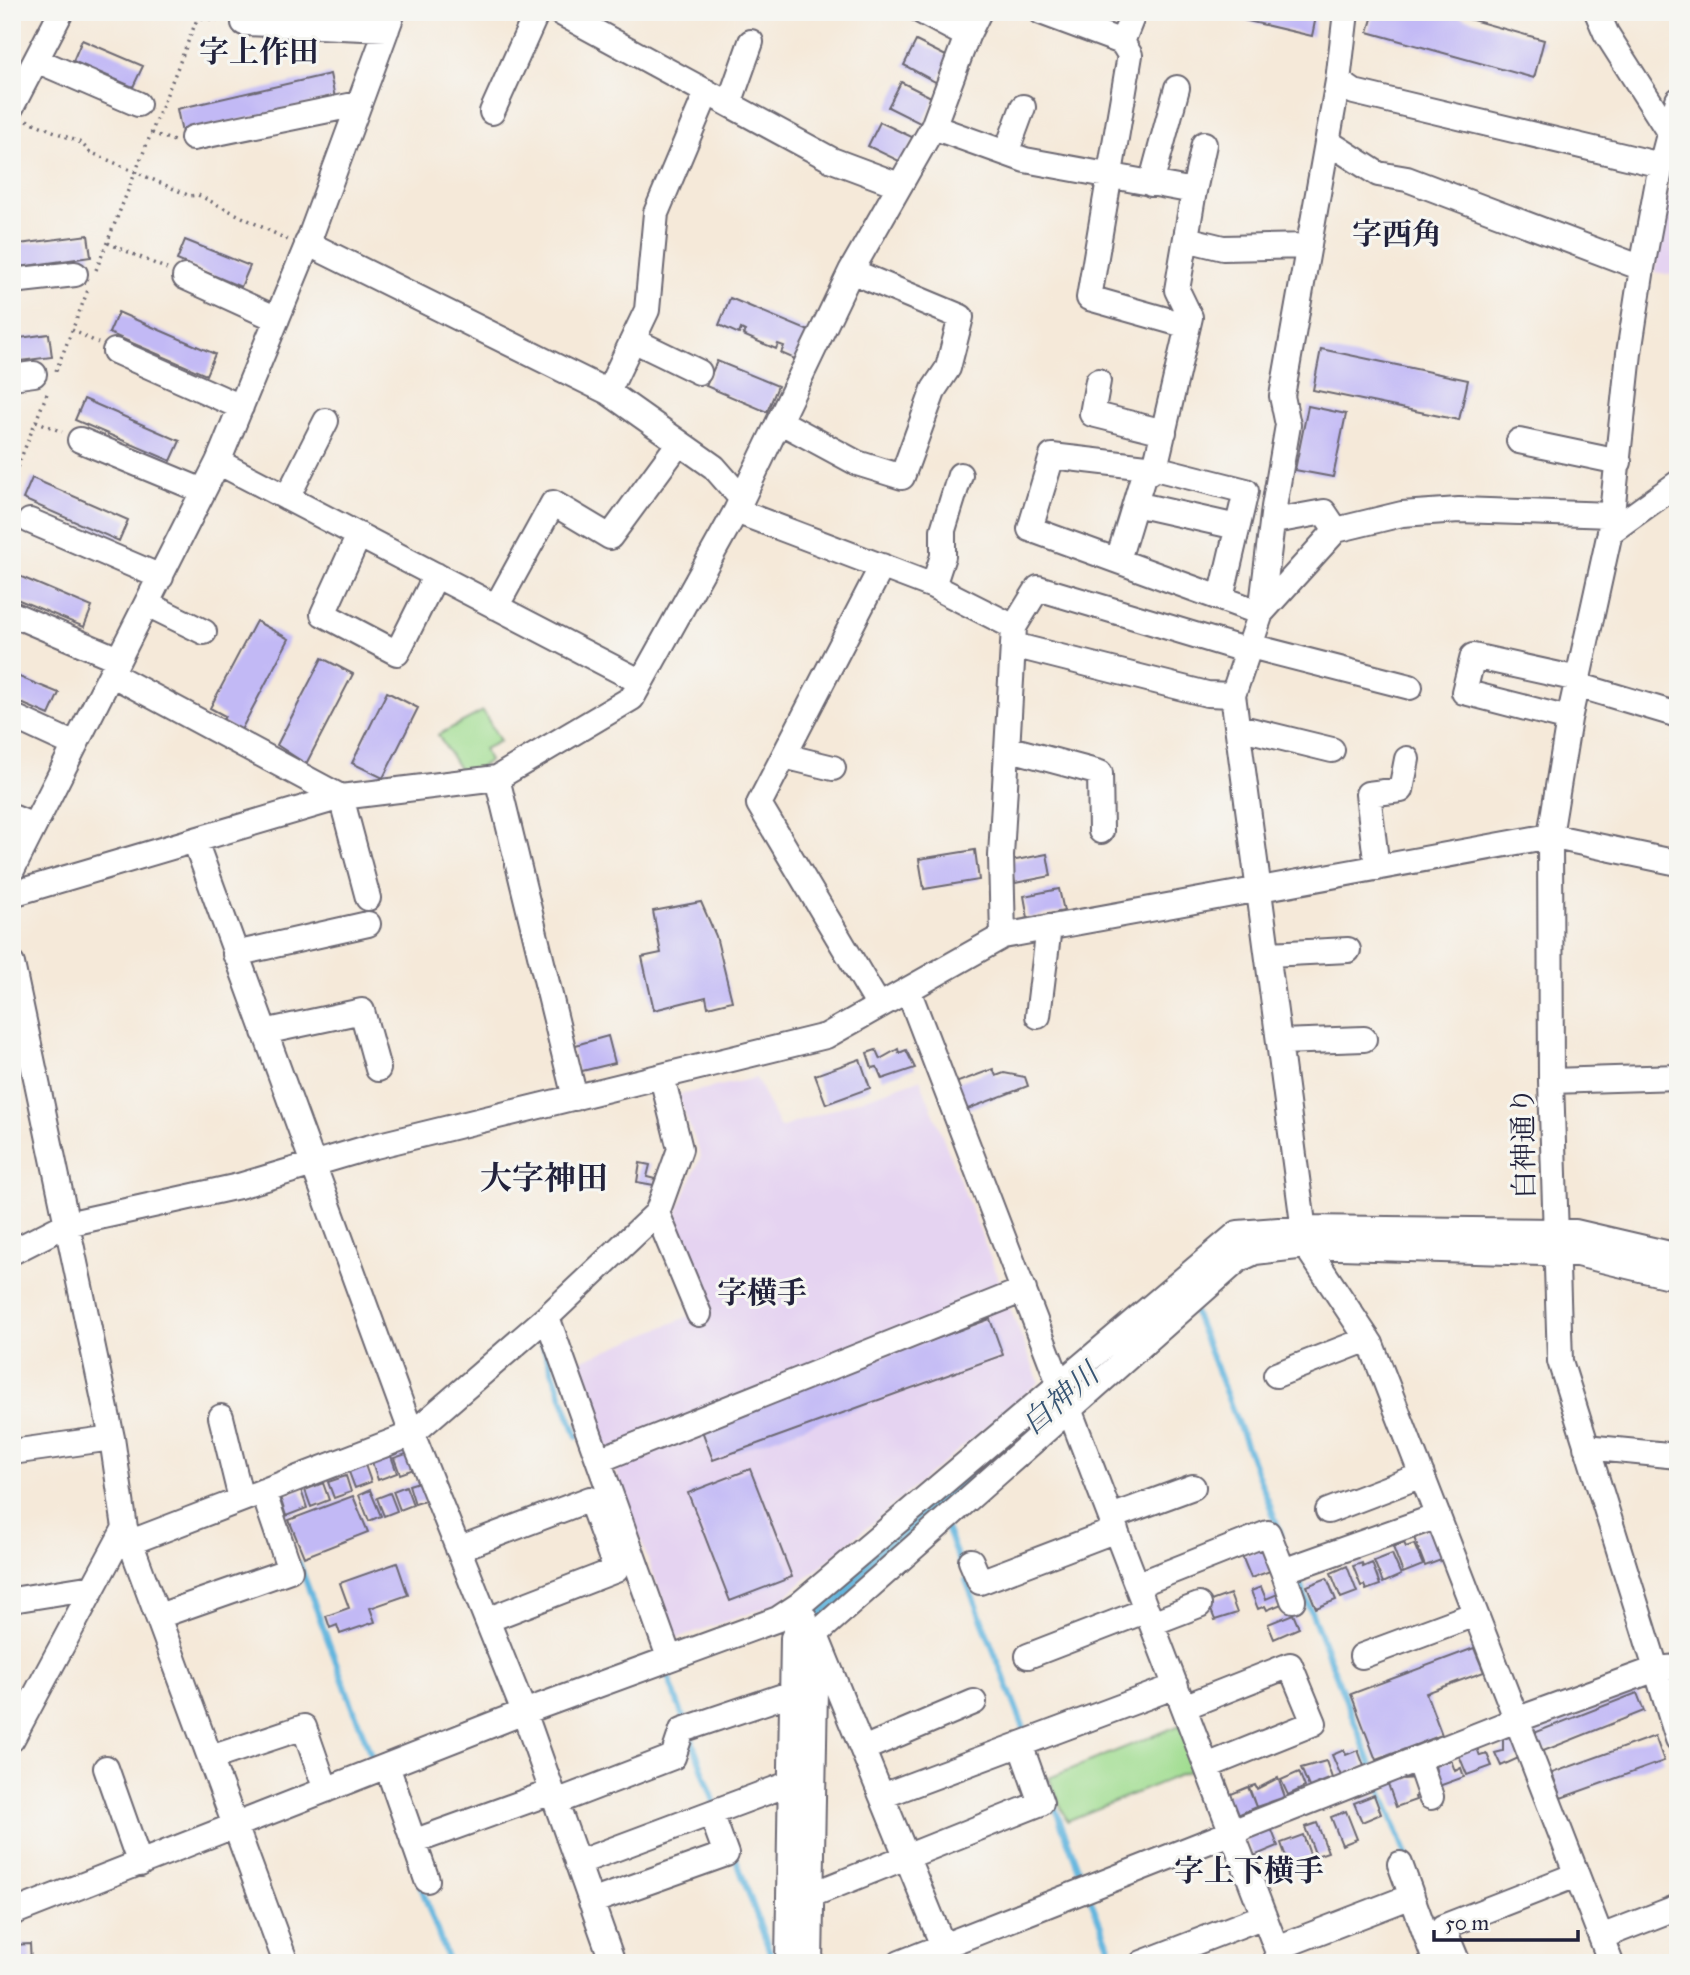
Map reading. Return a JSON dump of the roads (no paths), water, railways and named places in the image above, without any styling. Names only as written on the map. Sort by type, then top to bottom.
[{"type":"street","points":[[18,112],[36,60],[61,12]]},
{"type":"street","points":[[492,112],[537,12]]},
{"type":"street","points":[[559,12],[591,20],[707,92],[832,160],[899,185]]},
{"type":"street","points":[[922,12],[967,36]]},
{"type":"street","points":[[12,894],[341,797],[497,778],[632,698],[782,422],[851,271],[933,127],[967,36],[979,12]]},
{"type":"street","points":[[1041,12],[1122,42],[1130,55],[1088,298],[1188,326]]},
{"type":"street","points":[[1122,42],[1134,12]]},
{"type":"street","points":[[1346,12],[1328,142],[1282,396],[1288,425],[1274,507],[1261,613],[1233,695],[1261,890],[1305,1238],[1368,1339],[1577,1875],[1604,1955],[1678,1907]]},
{"type":"street","points":[[1597,12],[1606,33],[1669,132]]},
{"type":"street","points":[[12,870],[23,822],[75,745],[218,462],[306,246],[390,21],[244,23]]},
{"type":"street","points":[[729,104],[751,42]]},
{"type":"street","points":[[36,60],[138,104]]},
{"type":"street","points":[[1338,81],[1354,92],[1661,165]]},
{"type":"street","points":[[1151,184],[1177,88]]},
{"type":"street","points":[[608,392],[647,310],[656,213],[707,92]]},
{"type":"street","name":"白神通り","points":[[1678,100],[1661,165],[1642,268],[1629,353],[1611,524],[1569,719],[1550,836],[1551,1081],[1560,1361],[1587,1447],[1667,1668],[1678,1740]]},
{"type":"street","points":[[193,138],[358,104]]},
{"type":"street","points":[[1006,153],[1023,107]]},
{"type":"street","points":[[933,127],[1006,153],[1107,177],[1194,191]]},
{"type":"street","points":[[1328,142],[1378,174],[1407,179],[1642,268]]},
{"type":"street","points":[[1118,560],[1143,477],[1155,468],[1190,317],[1177,290],[1204,144]]},
{"type":"street","points":[[1186,239],[1223,248],[1309,246]]},
{"type":"street","points":[[306,246],[608,392],[714,467],[739,505],[933,586],[1014,636],[1207,694],[1233,695]]},
{"type":"street","points":[[782,422],[857,463],[902,477],[934,388],[948,368],[961,317],[851,271]]},
{"type":"street","points":[[12,281],[87,276]]},
{"type":"street","points":[[185,277],[276,319]]},
{"type":"street","points":[[632,340],[699,372]]},
{"type":"street","points":[[116,351],[240,407]]},
{"type":"street","points":[[1098,381],[1092,414],[1164,432]]},
{"type":"street","points":[[287,498],[326,421]]},
{"type":"street","points":[[80,440],[203,491]]},
{"type":"street","points":[[1519,441],[1619,462]]},
{"type":"street","points":[[496,607],[554,503],[610,537],[679,443]]},
{"type":"street","points":[[1221,598],[1246,491],[1155,468],[1052,456],[1030,529],[1261,613]]},
{"type":"street","points":[[218,462],[641,682]]},
{"type":"street","points":[[933,586],[943,556],[943,530],[961,475]]},
{"type":"street","points":[[1261,613],[1336,530],[1402,514],[1459,510],[1611,524],[1678,483]]},
{"type":"street","points":[[1135,504],[1237,527]]},
{"type":"street","points":[[1274,507],[1280,520],[1324,512],[1336,530]]},
{"type":"street","points":[[30,521],[161,577]]},
{"type":"street","points":[[359,535],[323,614],[397,653],[436,575]]},
{"type":"street","points":[[879,1006],[759,804],[882,566]]},
{"type":"street","points":[[1003,936],[1001,856],[1014,636],[1038,588],[1249,649],[1410,687]]},
{"type":"street","points":[[147,604],[204,632]]},
{"type":"street","points":[[12,614],[115,666],[341,797],[369,898]]},
{"type":"street","points":[[1569,719],[1464,692],[1473,656],[1577,682],[1678,715]]},
{"type":"street","points":[[12,716],[75,745]]},
{"type":"street","points":[[1238,727],[1332,750]]},
{"type":"street","points":[[1007,748],[1100,773],[1101,831]]},
{"type":"street","points":[[784,756],[833,768]]},
{"type":"street","points":[[1377,868],[1368,794],[1401,790],[1407,759]]},
{"type":"street","points":[[497,778],[575,1098]]},
{"type":"street","points":[[12,1252],[67,1224],[239,1186],[313,1164],[826,1036],[1003,936],[1550,836],[1678,863]]},
{"type":"street","points":[[195,841],[412,1434],[524,1712],[613,1963]]},
{"type":"street","points":[[236,954],[368,924]]},
{"type":"street","points":[[1038,1016],[1049,927]]},
{"type":"street","points":[[1269,954],[1348,950]]},
{"type":"street","points":[[12,964],[112,1438],[128,1535],[286,1963]]},
{"type":"street","points":[[908,990],[1280,1956],[1412,1896]]},
{"type":"street","points":[[264,1032],[362,1011],[378,1069]]},
{"type":"street","points":[[1280,1042],[1364,1039]]},
{"type":"street","points":[[12,1739],[93,1587],[128,1535],[252,1495],[412,1434],[547,1317],[657,1213],[680,1149],[662,1077]]},
{"type":"street","points":[[1551,1081],[1678,1077]]},
{"type":"street","points":[[657,1213],[699,1314]]},
{"type":"street","points":[[1556,1243],[1575,1232],[1678,1256]]},
{"type":"street","points":[[788,1963],[793,1638],[806,1619],[1060,1384],[1238,1233],[1305,1238],[1556,1243],[1577,1254],[1678,1278]]},
{"type":"street","points":[[12,1913],[669,1657],[778,1619],[806,1619],[1070,1410],[1238,1260],[1255,1252],[1305,1238]]},
{"type":"street","points":[[599,1460],[1024,1290]]},
{"type":"street","points":[[547,1317],[669,1657]]},
{"type":"street","points":[[1276,1375],[1368,1339]]},
{"type":"street","points":[[159,1616],[290,1570],[252,1495],[221,1417]]},
{"type":"street","points":[[12,1452],[112,1438]]},
{"type":"street","points":[[1587,1447],[1678,1456]]},
{"type":"street","points":[[1328,1511],[1422,1475]]},
{"type":"street","points":[[971,1561],[980,1582],[1193,1487]]},
{"type":"street","points":[[458,1549],[590,1499],[616,1570],[487,1620]]},
{"type":"street","points":[[1283,1571],[1438,1516]]},
{"type":"street","points":[[1137,1585],[1268,1533],[1293,1600]]},
{"type":"street","points":[[12,1600],[93,1587]]},
{"type":"street","points":[[1028,1656],[1149,1617],[1199,1605]]},
{"type":"street","points":[[1362,1656],[1475,1614]]},
{"type":"street","points":[[806,1619],[863,1749],[946,1954]]},
{"type":"street","points":[[806,1619],[810,1963]]},
{"type":"street","points":[[882,1796],[1020,1744],[1290,1665],[1314,1723],[1207,1766]]},
{"type":"street","points":[[900,1963],[946,1954],[1232,1832],[1516,1720],[1667,1668]]},
{"type":"street","points":[[413,1842],[673,1757],[682,1730],[792,1693]]},
{"type":"street","points":[[863,1749],[974,1702]]},
{"type":"street","points":[[211,1758],[304,1727],[326,1790]]},
{"type":"street","points":[[811,1895],[1041,1804],[1020,1744]]},
{"type":"street","points":[[1418,1759],[1432,1797]]},
{"type":"street","points":[[387,1766],[427,1880]]},
{"type":"street","points":[[106,1768],[140,1864]]},
{"type":"street","points":[[578,1863],[791,1783]]},
{"type":"street","points":[[591,1902],[726,1854],[711,1813]]},
{"type":"street","points":[[1399,1864],[1436,1963]]},
{"type":"street","points":[[1458,1963],[1443,1927],[1577,1875]]},
{"type":"street","points":[[1142,1963],[1264,1916]]},
{"type":"waterway","points":[[1193,1309],[1281,1534]]},
{"type":"waterway","points":[[539,1335],[577,1437]]},
{"type":"waterway","name":"白神川","points":[[805,1658],[806,1626],[823,1603],[1118,1353]]},
{"type":"waterway","points":[[946,1528],[961,1566]]},
{"type":"waterway","points":[[299,1563],[375,1766]]},
{"type":"waterway","points":[[966,1580],[1027,1736]]},
{"type":"waterway","points":[[1300,1583],[1374,1772]]},
{"type":"waterway","points":[[664,1666],[686,1725]]},
{"type":"waterway","points":[[690,1735],[716,1807]]},
{"type":"waterway","points":[[1378,1782],[1408,1860]]},
{"type":"waterway","points":[[1050,1795],[1084,1883]]},
{"type":"waterway","points":[[734,1853],[774,1963]]},
{"type":"waterway","points":[[420,1884],[449,1963]]},
{"type":"waterway","points":[[1088,1893],[1116,1963]]},
{"type":"district","name":"字上作田","points":[[259,52]]},
{"type":"district","name":"字西角","points":[[1397,234]]},
{"type":"district","name":"大字神田","points":[[544,1178]]},
{"type":"district","name":"字横手","points":[[762,1293]]},
{"type":"district","name":"字上下横手","points":[[1249,1871]]}]
